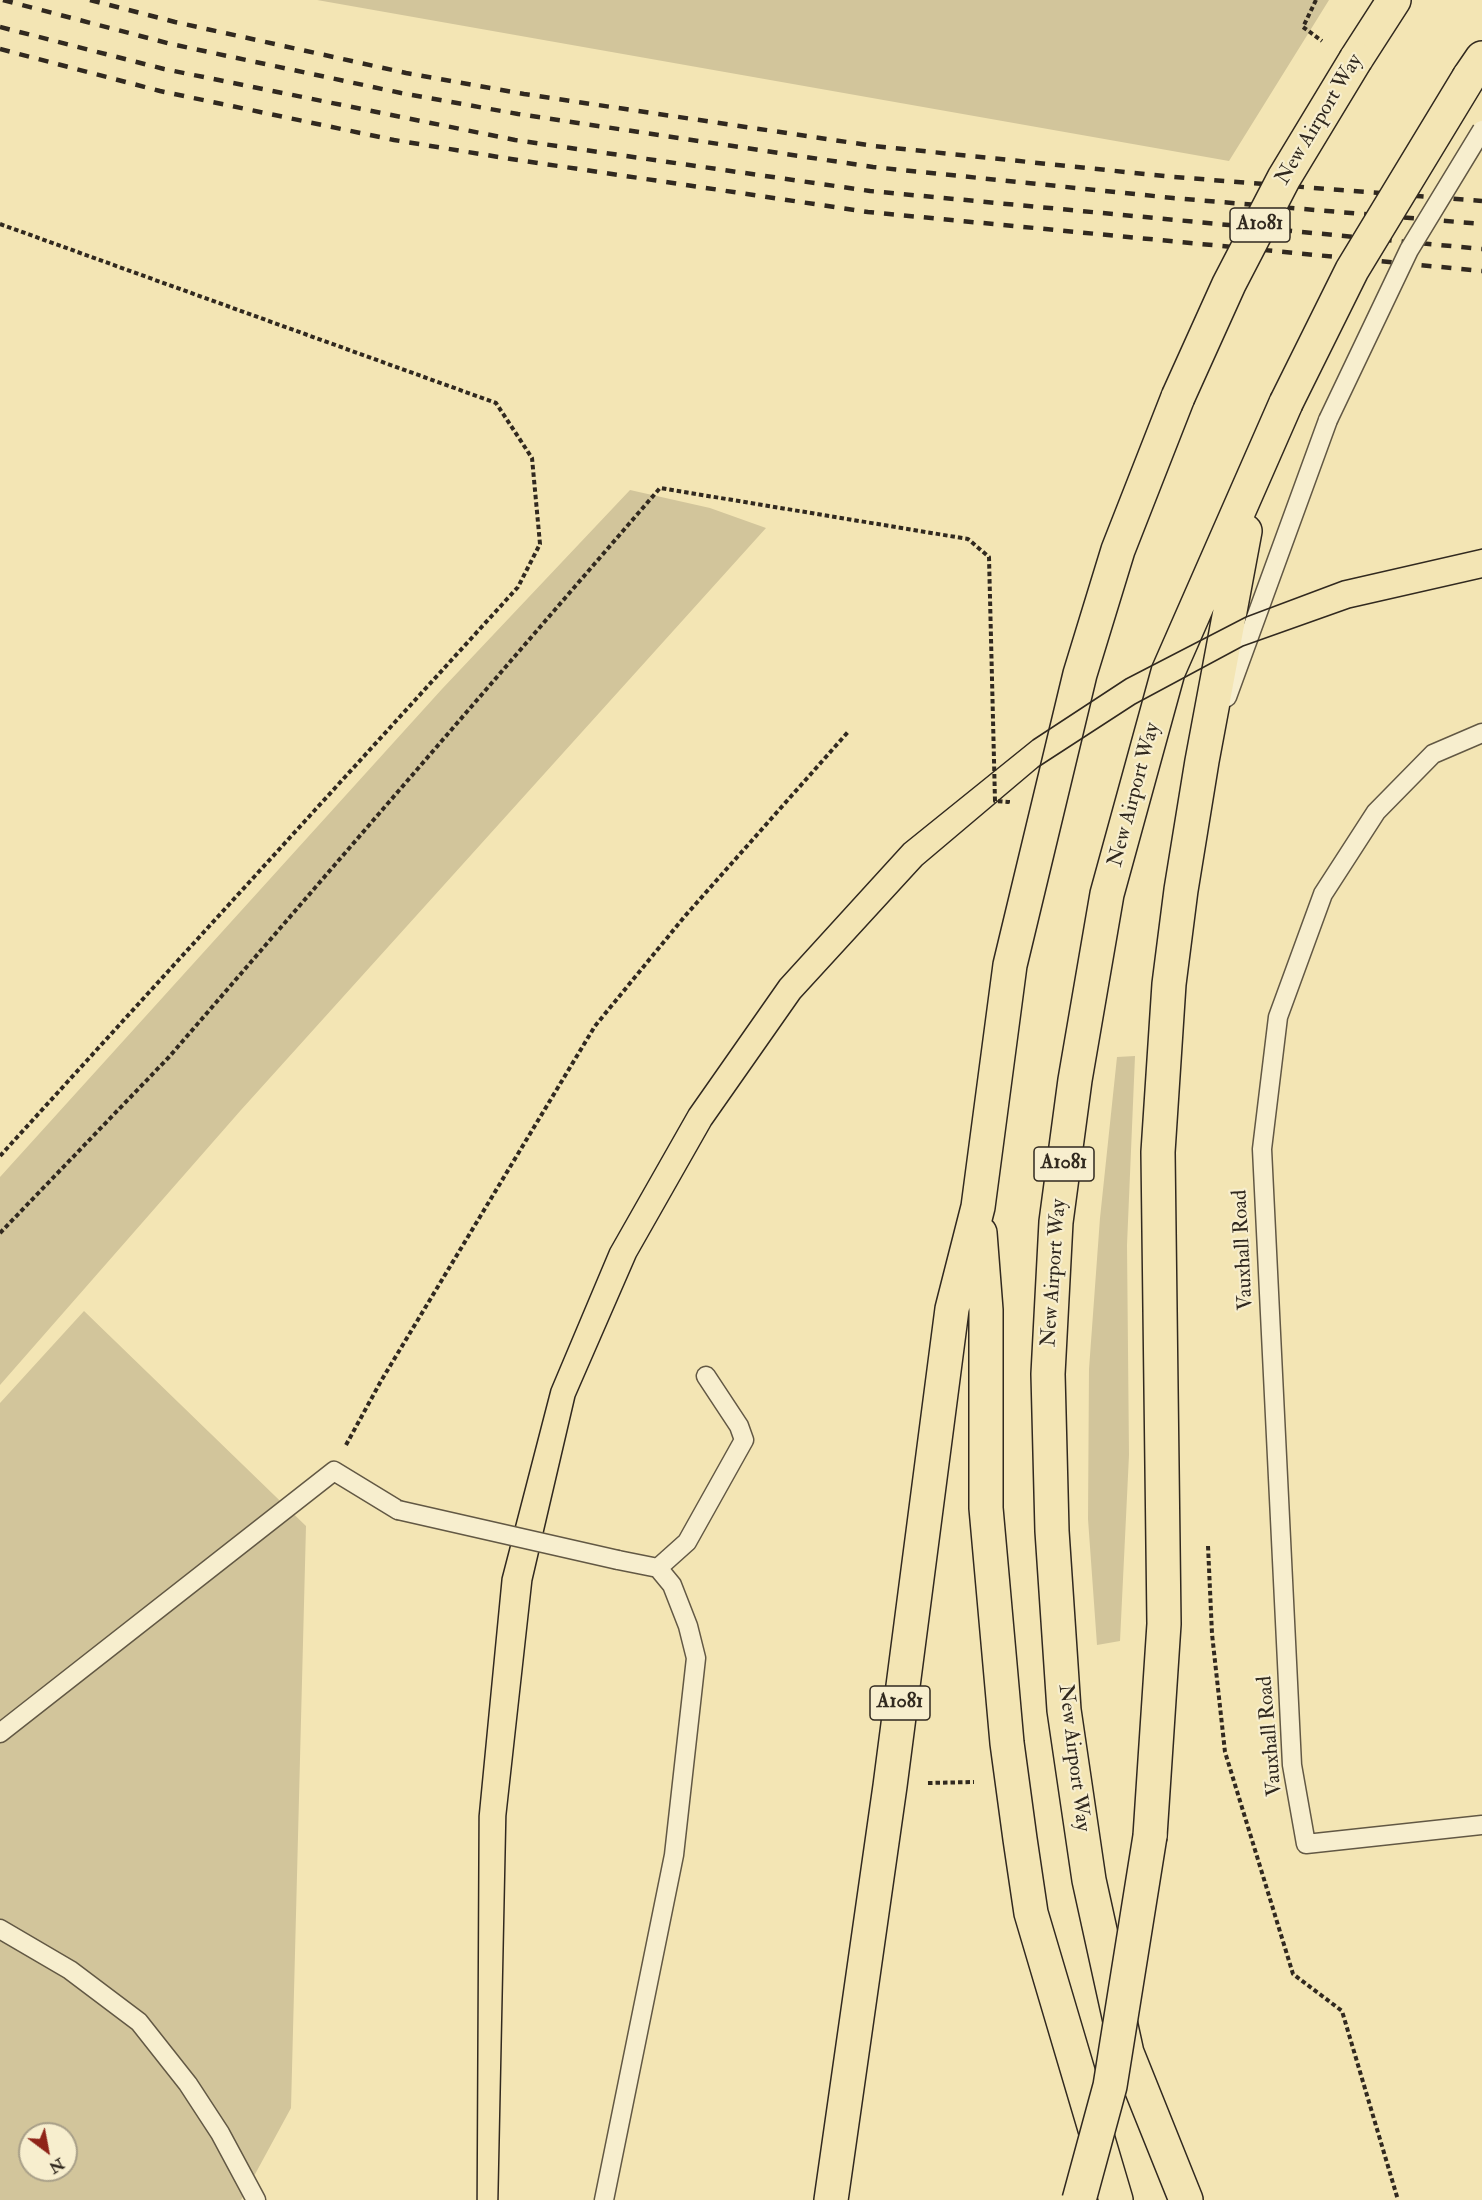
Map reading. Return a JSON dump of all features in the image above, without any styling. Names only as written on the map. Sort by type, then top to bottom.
[{"type":"highway","name":"New Airport Way","points":[[831,2200],[890,1786],[952,1310],[978,1207],[1010,965],[1080,674],[1118,550],[1178,397],[1229,285],[1284,178],[1394,0]]},
{"type":"highway","name":"New Airport Way","points":[[1186,2200],[1127,2053],[1089,1880],[1064,1710],[1052,1532],[1048,1374],[1056,1222],[1076,1080],[1107,894],[1168,672],[1256,476],[1286,403],[1352,270],[1475,68]]},
{"type":"highway","name":"New Airport Way","points":[[1079,2200],[1110,2086],[1150,1836],[1164,1624],[1158,1152],[1171,972],[1202,761],[1256,476]]},
{"type":"highway","name":"New Airport Way","points":[[978,1207],[986,1310],[986,1508],[1007,1743],[1020,1839],[1031,1913],[1116,2200]]},
{"type":"lane","points":[[1202,761],[1328,420],[1409,250],[1482,130]]},
{"type":"lane","name":"Vauxhall Road","points":[[1482,733],[1433,754],[1376,812],[1323,894],[1278,1017],[1262,1149],[1292,1765],[1306,1844],[1482,1825]]},
{"type":"lane","points":[[658,1568],[687,1542],[744,1440],[739,1426],[706,1376]]},
{"type":"lane","points":[[0,1733],[334,1470],[398,1510],[658,1568],[672,1585],[688,1626],[696,1658],[674,1856],[604,2200]]},
{"type":"lane","points":[[0,1917],[5,1931],[70,1970],[138,2022],[188,2084],[220,2133],[256,2200]]},
{"type":"path","points":[[1316,0],[1303,27],[1321,41]]},
{"type":"path","points":[[0,224],[496,403],[532,458],[540,544],[518,586],[0,1156]]},
{"type":"path","points":[[0,1233],[169,1057],[660,488],[968,539],[989,557],[995,798]]},
{"type":"path","points":[[334,1470],[381,1381],[595,1026],[685,916],[848,732]]},
{"type":"path","points":[[1208,1546],[1212,1634],[1225,1752],[1293,1974],[1342,2011],[1398,2200]]},
{"type":"shaded area","points":[[317,0],[1329,0],[1229,161]]},
{"type":"shaded area","points":[[630,490],[710,508],[766,528],[241,1110],[0,1385],[0,1177],[442,689]]},
{"type":"shaded area","points":[[1135,1056],[1127,1245],[1129,1455],[1120,1641],[1097,1645],[1088,1519],[1089,1369],[1100,1218],[1117,1057]]},
{"type":"shaded area","points":[[84,1311],[306,1526],[291,2108],[241,2200],[0,2200],[0,1403]]},
{"type":"tram line","points":[[477,2200],[479,1816],[502,1578],[551,1389],[610,1249],[689,1110],[780,980],[904,844],[1033,740],[1126,679],[1246,617],[1342,581],[1482,549]]},
{"type":"tram line","points":[[498,2200],[506,1816],[532,1581],[575,1397],[636,1257],[711,1125],[800,998],[922,865],[1038,767],[1135,704],[1243,646],[1350,608],[1482,578]]},
{"type":"railway","points":[[3,0],[171,44],[401,93],[518,114],[873,167],[1173,198],[1482,224]]},
{"type":"railway","points":[[90,0],[175,22],[406,73],[524,94],[874,146],[1174,177],[1482,201]]},
{"type":"railway","points":[[0,27],[164,69],[515,140],[870,191],[1482,249]]},
{"type":"railway","points":[[0,49],[160,91],[394,140],[511,159],[868,212],[1482,271]]}]
